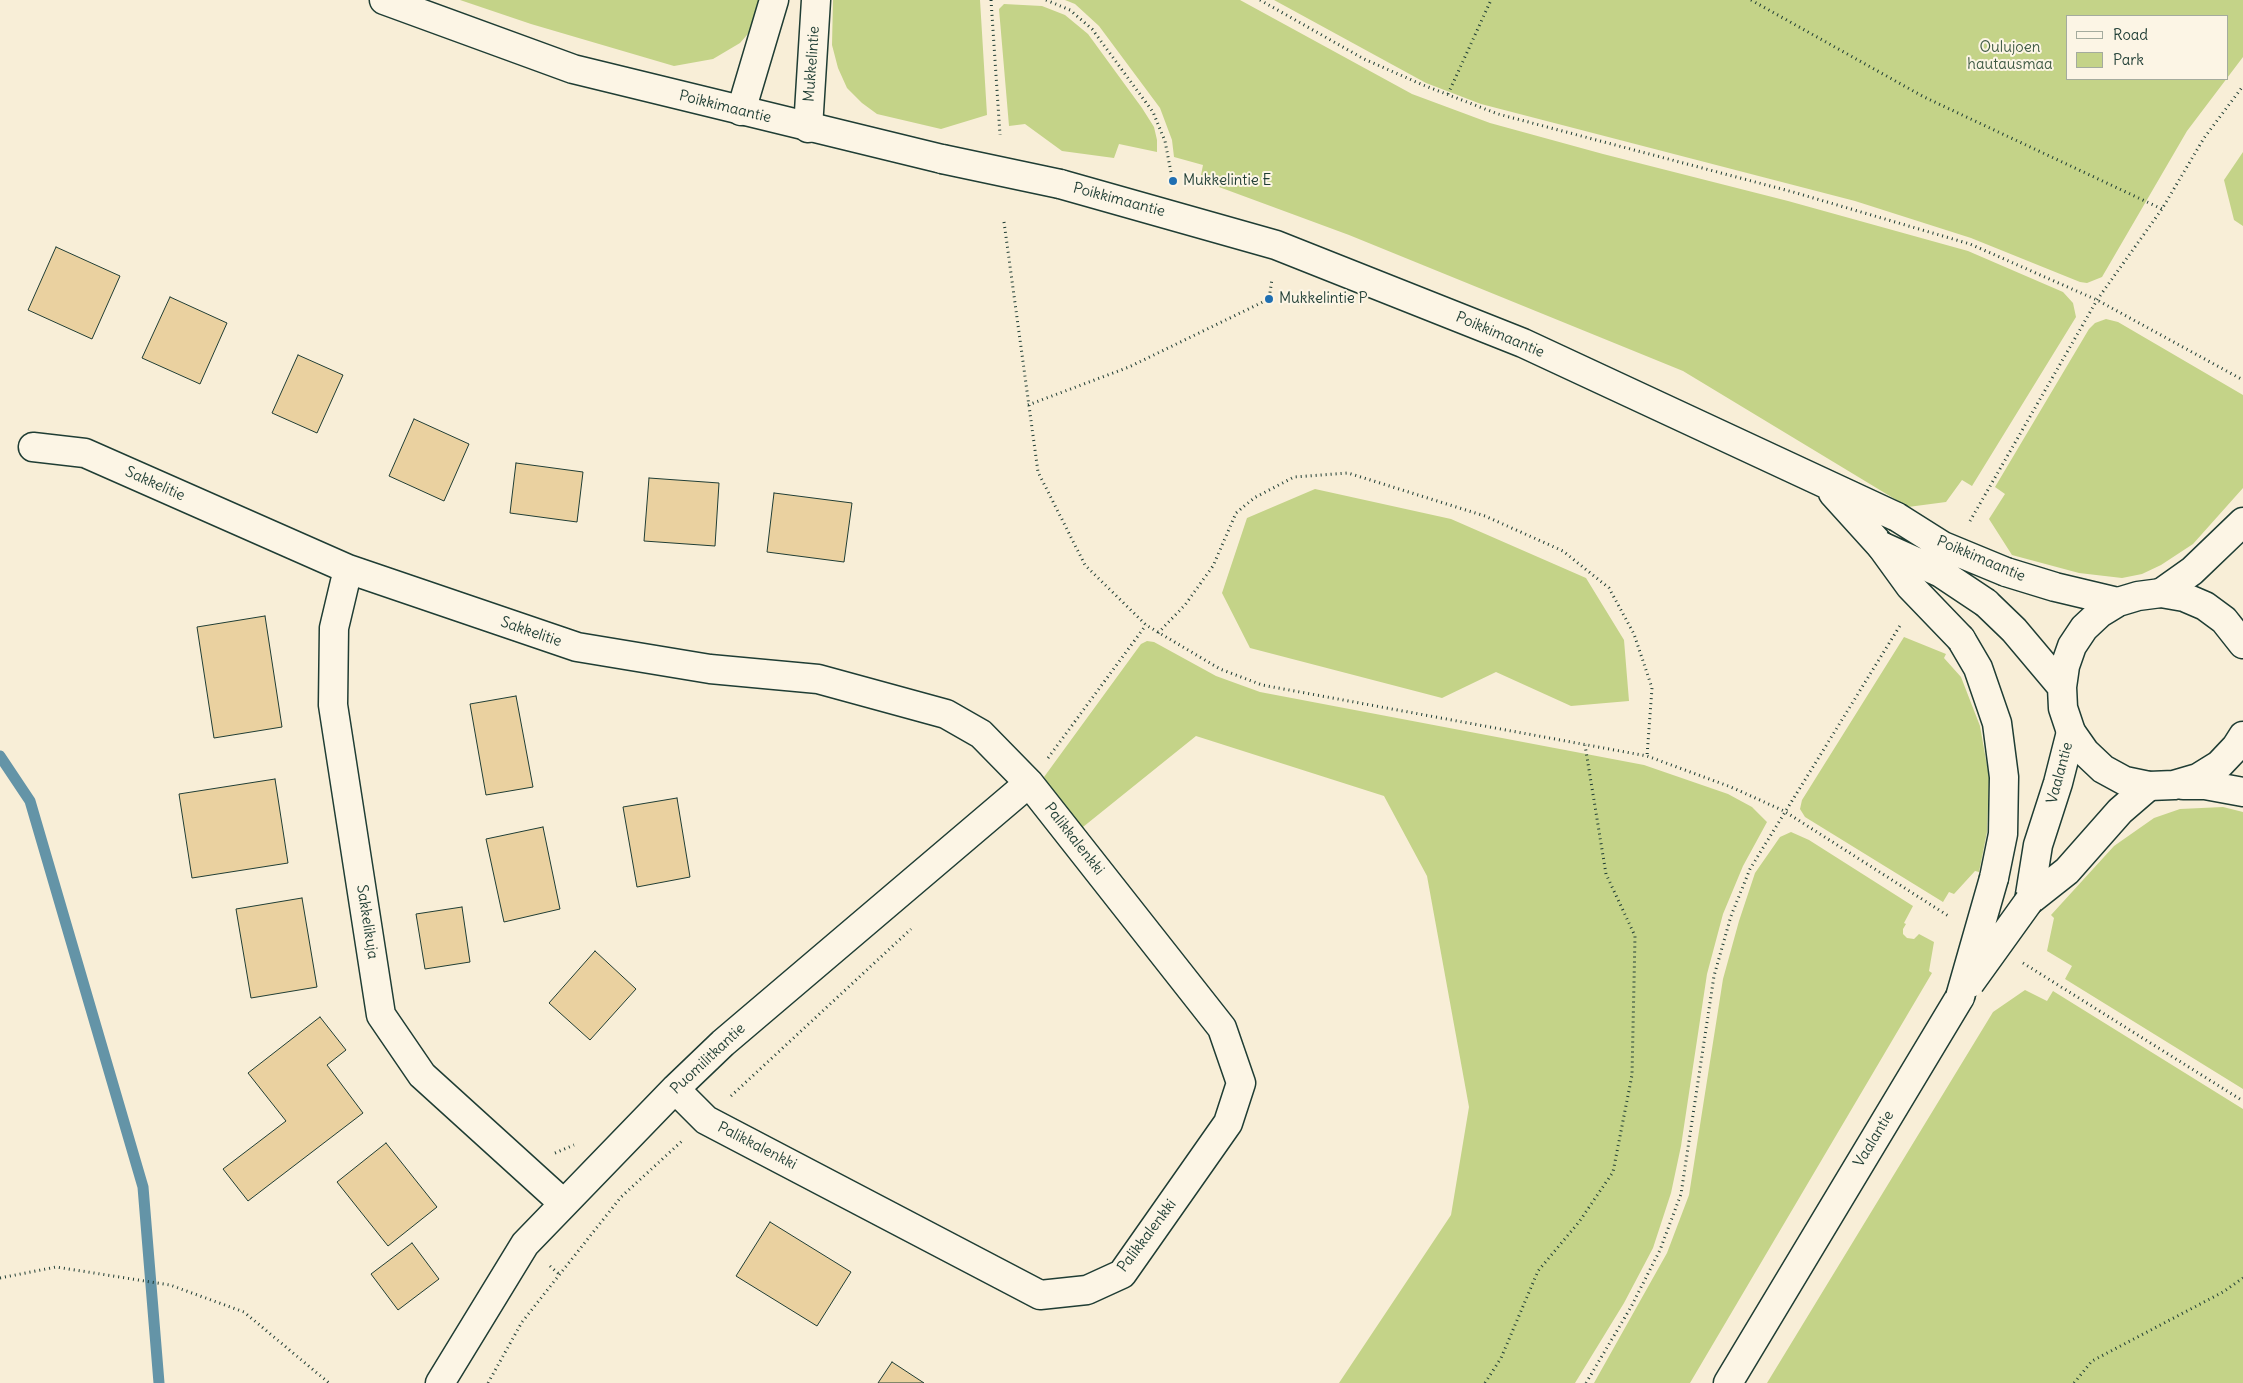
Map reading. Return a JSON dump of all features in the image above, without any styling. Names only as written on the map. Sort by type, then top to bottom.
[{"type":"street","name":"Poikkimaantie","points":[[384,0],[573,69],[808,128],[1060,184],[1276,245],[1523,343],[1897,517],[1943,546],[2006,572],[2055,587],[2118,602]]},
{"type":"street","points":[[741,111],[774,0]]},
{"type":"street","name":"Mukkelintie","points":[[808,128],[816,0]]},
{"type":"street","name":"Sakkelitie","points":[[33,447],[84,454],[348,569],[576,647],[710,669],[818,679],[946,714],[981,734],[1029,783]]},
{"type":"street","name":"Poikkimaantie","points":[[1825,485],[1881,546],[1941,573],[1986,604],[2014,630],[2062,687]]},
{"type":"street","points":[[2161,594],[2192,571],[2243,522]]},
{"type":"street","points":[[1881,546],[1910,586],[1961,638],[1978,668],[1997,723],[2004,777],[2003,834],[1994,878],[1960,998]]},
{"type":"street","name":"Sakkelikuja","points":[[348,569],[334,628],[333,704],[381,1015],[422,1075],[563,1203]]},
{"type":"street","points":[[2243,644],[2224,620],[2206,606],[2184,597],[2161,594],[2138,596],[2118,602],[2094,618],[2084,628],[2072,646],[2065,666],[2062,687],[2063,708],[2071,732],[2085,752],[2103,769],[2125,781],[2162,786],[2205,784],[2243,792]]},
{"type":"street","name":"Vaalantie","points":[[2029,901],[2038,845],[2058,783],[2071,732]]},
{"type":"street","points":[[2162,786],[2198,778],[2219,765],[2236,747],[2243,736]]},
{"type":"street","name":"Puomilitkantie","points":[[440,1383],[525,1244],[563,1203],[723,1043],[1029,783]]},
{"type":"street","name":"Palikkalenkki","points":[[675,1089],[706,1120],[1040,1295],[1087,1290],[1122,1274],[1228,1123],[1241,1083],[1222,1028],[1029,783]]},
{"type":"street","name":"Vaalantie","points":[[1728,1383],[1960,998],[2029,901],[2067,871],[2120,811],[2162,786]]},
{"type":"path","points":[[990,0],[1000,135]]},
{"type":"path","points":[[1046,0],[1070,10],[1092,29],[1153,112],[1165,141],[1173,181],[1170,214]]},
{"type":"path","points":[[1260,0],[1364,58],[1498,114],[1793,192],[1970,244],[2097,300],[2243,380]]},
{"type":"path","points":[[1448,94],[1491,0]]},
{"type":"path","points":[[1751,0],[1924,97],[2162,209]]},
{"type":"path","points":[[1004,222],[1038,472],[1085,566],[1146,625],[1220,669],[1262,685],[1647,756],[1731,787],[1784,811],[1958,922]]},
{"type":"path","points":[[1028,406],[1129,367],[1269,299],[1276,245]]},
{"type":"path","points":[[1158,633],[1185,605],[1213,566],[1236,513],[1254,498],[1294,477],[1348,473],[1486,516],[1562,551],[1609,588],[1634,634],[1652,688],[1647,756]]},
{"type":"path","points":[[1029,783],[1146,625]]},
{"type":"path","points":[[1485,1383],[1501,1358],[1538,1271],[1579,1222],[1613,1172],[1632,1075],[1635,936],[1606,874],[1585,745]]},
{"type":"path","points":[[488,1383],[522,1322],[621,1196],[706,1120],[914,926]]},
{"type":"path","points":[[2016,958],[2243,1101]]},
{"type":"path","points":[[1586,1383],[1631,1307],[1660,1250],[1681,1194]]},
{"type":"path","points":[[0,1278],[56,1267],[123,1276],[170,1285],[244,1312],[329,1383]]},
{"type":"path","points":[[2074,1383],[2092,1361],[2223,1292],[2243,1278]]},
{"type":"green space","points":[[460,0],[767,0],[753,28],[740,43],[713,59],[674,66],[531,24]]},
{"type":"green space","points":[[833,0],[980,0],[987,115],[941,129],[877,114],[862,103],[847,88],[838,68],[832,45]]},
{"type":"green space","points":[[1065,0],[1240,0],[1412,94],[1490,123],[1788,201],[1968,251],[2063,292],[2073,303],[2076,317],[1972,486],[1962,480],[1946,502],[1908,507],[1683,371],[1349,235],[1200,180],[1203,165],[1174,157],[1172,140],[1160,108],[1099,26],[1075,4]]},
{"type":"green space","name":"Oulujoen hautausmaa","points":[[1274,0],[2243,0],[2243,57],[2228,77],[2228,15],[2066,15],[2066,80],[2225,80],[2187,131],[2102,277],[2087,283],[2080,282],[1971,238],[1855,201],[1481,104],[1426,83]]},
{"type":"green space","points":[[1004,4],[1042,6],[1065,15],[1088,34],[1154,127],[1157,152],[1119,144],[1114,158],[1062,151],[1025,124],[1009,126],[999,9]]},
{"type":"green space","points":[[2243,152],[2243,226],[2234,220],[2224,180]]},
{"type":"green space","points":[[2106,319],[2118,322],[2243,395],[2243,488],[2193,544],[2161,565],[2142,574],[2122,578],[2079,573],[2012,555],[1989,519],[2005,494],[1995,487],[2089,329],[2095,323]]},
{"type":"green space","points":[[1315,489],[1451,519],[1586,578],[1624,640],[1629,701],[1571,706],[1496,672],[1442,698],[1250,648],[1222,593],[1247,518]]},
{"type":"green space","points":[[1904,637],[1946,654],[1944,658],[1961,677],[1980,726],[1989,777],[1987,832],[1979,872],[1975,871],[1954,894],[1949,892],[1943,902],[1805,817],[1800,809],[1802,800]]},
{"type":"green space","points":[[1147,641],[1154,642],[1216,676],[1260,692],[1644,765],[1728,794],[1752,807],[1767,822],[1743,866],[1723,914],[1707,974],[1681,1146],[1671,1193],[1653,1248],[1624,1303],[1575,1383],[1339,1383],[1451,1215],[1469,1107],[1427,876],[1384,796],[1196,736],[1078,831],[1044,777],[1141,644]]},
{"type":"green space","points":[[2223,807],[2243,812],[2243,1089],[2065,979],[2072,966],[2047,951],[2054,918],[2051,915],[2114,846],[2154,818],[2180,809]]},
{"type":"green space","points":[[1791,832],[1809,840],[1913,906],[1904,923],[1906,924],[1903,934],[1907,938],[1914,939],[1919,934],[1934,942],[1929,971],[1932,973],[1690,1383],[1594,1383],[1667,1253],[1689,1195],[1723,979],[1739,921],[1755,873],[1780,837]]},
{"type":"green space","points":[[2025,990],[2047,1001],[2053,991],[2243,1109],[2243,1383],[1767,1383],[1993,1012]]},
{"type":"building","points":[[56,247],[120,276],[92,339],[28,310]]},
{"type":"building","points":[[170,297],[227,323],[200,384],[142,358]]},
{"type":"building","points":[[298,355],[343,375],[317,433],[272,413]]},
{"type":"building","points":[[414,419],[469,444],[444,501],[389,476]]},
{"type":"building","points":[[516,463],[583,472],[577,522],[510,513]]},
{"type":"building","points":[[649,478],[719,483],[715,546],[644,541]]},
{"type":"building","points":[[774,493],[852,503],[844,562],[767,552]]},
{"type":"building","points":[[265,616],[282,727],[214,738],[197,627]]},
{"type":"building","points":[[516,696],[533,787],[486,795],[470,704]]},
{"type":"building","points":[[275,779],[288,863],[192,878],[179,794]]},
{"type":"building","points":[[677,798],[690,877],[637,887],[623,807]]},
{"type":"building","points":[[543,827],[560,909],[504,922],[486,839]]},
{"type":"building","points":[[302,898],[317,987],[251,998],[236,909]]},
{"type":"building","points":[[462,907],[470,962],[425,969],[416,914]]},
{"type":"building","points":[[595,951],[636,989],[590,1040],[549,1003]]},
{"type":"building","points":[[320,1017],[346,1050],[327,1065],[363,1113],[248,1201],[223,1169],[286,1121],[248,1073]]},
{"type":"building","points":[[386,1143],[437,1207],[388,1246],[337,1182]]},
{"type":"building","points":[[770,1222],[851,1272],[817,1326],[736,1276]]},
{"type":"building","points":[[412,1243],[439,1279],[398,1310],[371,1274]]},
{"type":"building","points":[[892,1362],[924,1383],[878,1383]]},
{"type":"waterway","points":[[0,756],[30,801],[143,1187],[159,1383]]},
{"type":"place","name":"Mukkelintie E","points":[[1173,181]]},
{"type":"place","name":"Mukkelintie P","points":[[1269,299]]}]
